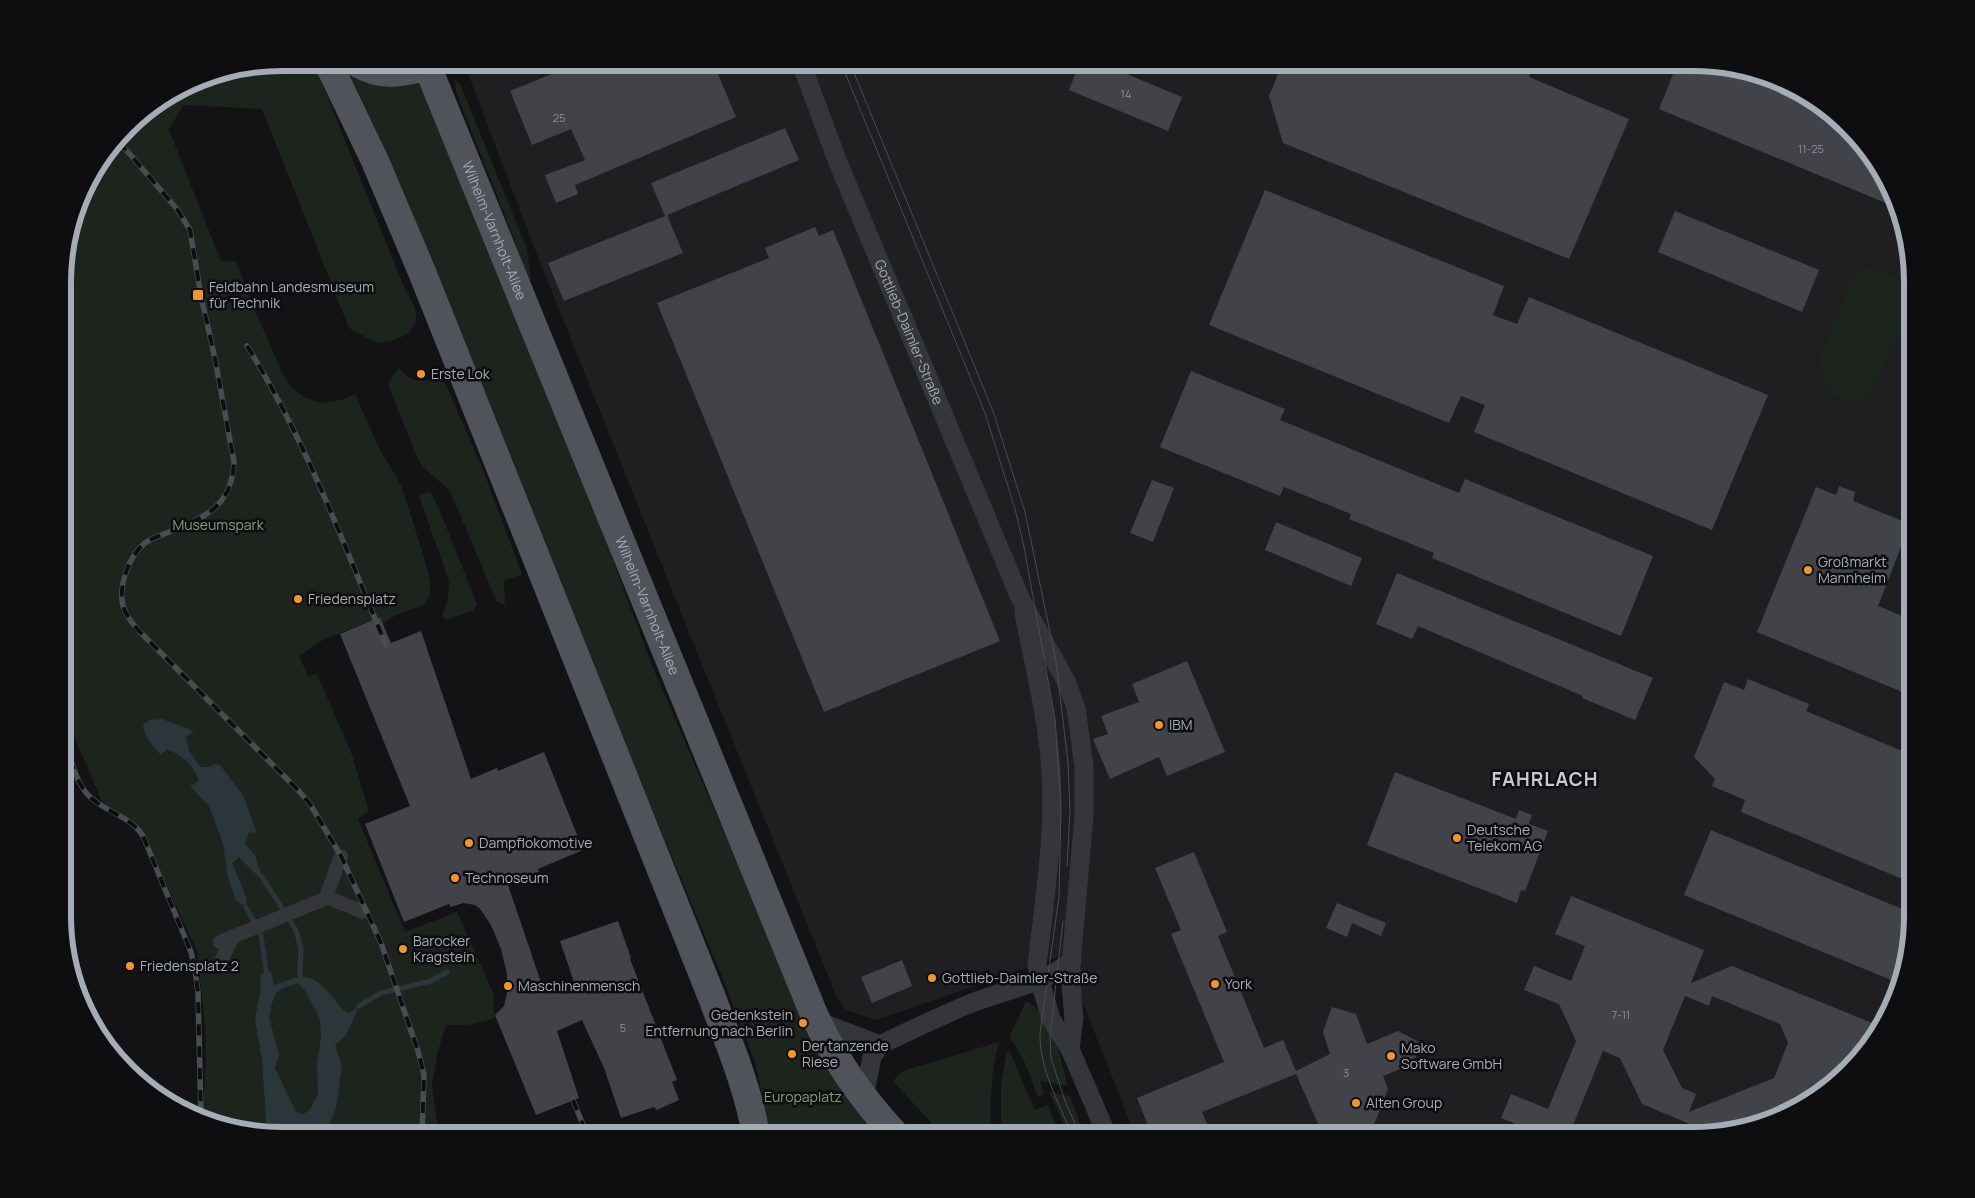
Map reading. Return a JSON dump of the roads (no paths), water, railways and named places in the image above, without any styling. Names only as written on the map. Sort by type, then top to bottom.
[{"type":"main road","points":[[332,71],[378,169],[422,272],[737,1063],[754,1127]]},
{"type":"main road","points":[[377,71],[398,74],[408,71]]},
{"type":"main road","name":"Wilhelm-Varnholt-Allee","points":[[434,71],[817,1022],[840,1062],[864,1097],[889,1127]]},
{"type":"street","name":"Gottlieb-Daimler-Straße","points":[[804,71],[838,160],[1021,600],[1066,681],[1076,708],[1084,766],[1084,816],[1074,917],[1071,986],[1074,1018],[1070,1048]]},
{"type":"street","name":"Gottlieb-Daimler-Straße","points":[[1021,600],[1044,704],[1051,771],[1050,851],[1037,966],[1051,1019],[1070,1048],[1104,1127]]},
{"type":"street","points":[[1044,704],[1052,698],[1060,697],[1076,708]]},
{"type":"street","points":[[324,899],[341,856]]},
{"type":"street","points":[[220,942],[324,899],[363,912]]},
{"type":"street","points":[[221,961],[233,937]]},
{"type":"street","points":[[864,1097],[872,1056],[880,1045],[968,1004],[1040,981],[1057,972],[1072,960]]},
{"type":"street","points":[[817,1022],[880,1045]]},
{"type":"waterway","points":[[262,877],[296,930],[301,949],[300,976]]},
{"type":"waterway","points":[[246,907],[261,935],[266,970]]},
{"type":"waterway","points":[[359,1006],[381,993],[431,981],[447,972]]},
{"type":"tram line","points":[[844,71],[985,413],[1015,509],[1024,547],[1055,719],[1061,807],[1059,897],[1040,1033],[1041,1046],[1046,1072],[1069,1127]]},
{"type":"tram line","points":[[853,71],[993,411],[1025,512],[1056,661],[1068,763],[1070,811],[1067,866]]},
{"type":"tram line","points":[[1063,921],[1050,1036],[1051,1058],[1065,1101],[1076,1127]]},
{"type":"railway","points":[[121,146],[177,209],[190,230],[234,462],[228,489],[215,508],[194,521],[151,540],[139,548],[126,572],[122,590],[123,606],[128,617],[140,632],[299,791],[310,804],[341,856],[381,943],[418,1051],[424,1075],[422,1127]]},
{"type":"railway","points":[[247,346],[288,418],[306,455],[386,645]]},
{"type":"railway","points":[[71,760],[81,785],[91,798],[132,824],[143,836],[191,952],[198,993],[201,1110]]},
{"type":"railway","points":[[573,1100],[584,1127]]},
{"type":"place","name":"Feldbahn Landesmuseum für Technik","points":[[198,295]]},
{"type":"place","name":"Erste Lok","points":[[421,374]]},
{"type":"place","name":"Großmarkt Mannheim","points":[[1808,570]]},
{"type":"place","name":"Friedensplatz","points":[[298,599]]},
{"type":"place","name":"IBM","points":[[1159,725]]},
{"type":"place","name":"Deutsche Telekom AG","points":[[1457,838]]},
{"type":"place","name":"Dampflokomotive","points":[[469,843]]},
{"type":"place","name":"Technoseum","points":[[455,878]]},
{"type":"place","name":"Barocker Kragstein","points":[[403,949]]},
{"type":"place","name":"Friedensplatz 2","points":[[130,966]]},
{"type":"place","name":"Gottlieb-Daimler-Straße","points":[[932,978]]},
{"type":"place","name":"York","points":[[1215,984]]},
{"type":"place","name":"Maschinenmensch","points":[[508,986]]},
{"type":"place","name":"Gedenkstein Entfernung nach Berlin","points":[[803,1023]]},
{"type":"place","name":"Der tanzende Riese","points":[[792,1054]]},
{"type":"place","name":"Mako Software GmbH","points":[[1391,1056]]},
{"type":"place","name":"Alten Group","points":[[1356,1103]]},
{"type":"district","name":"FAHRLACH","points":[[1545,779]]},
{"type":"park label","name":"Museumspark","points":[[218,525]]},
{"type":"park label","name":"Europaplatz","points":[[803,1097]]}]
